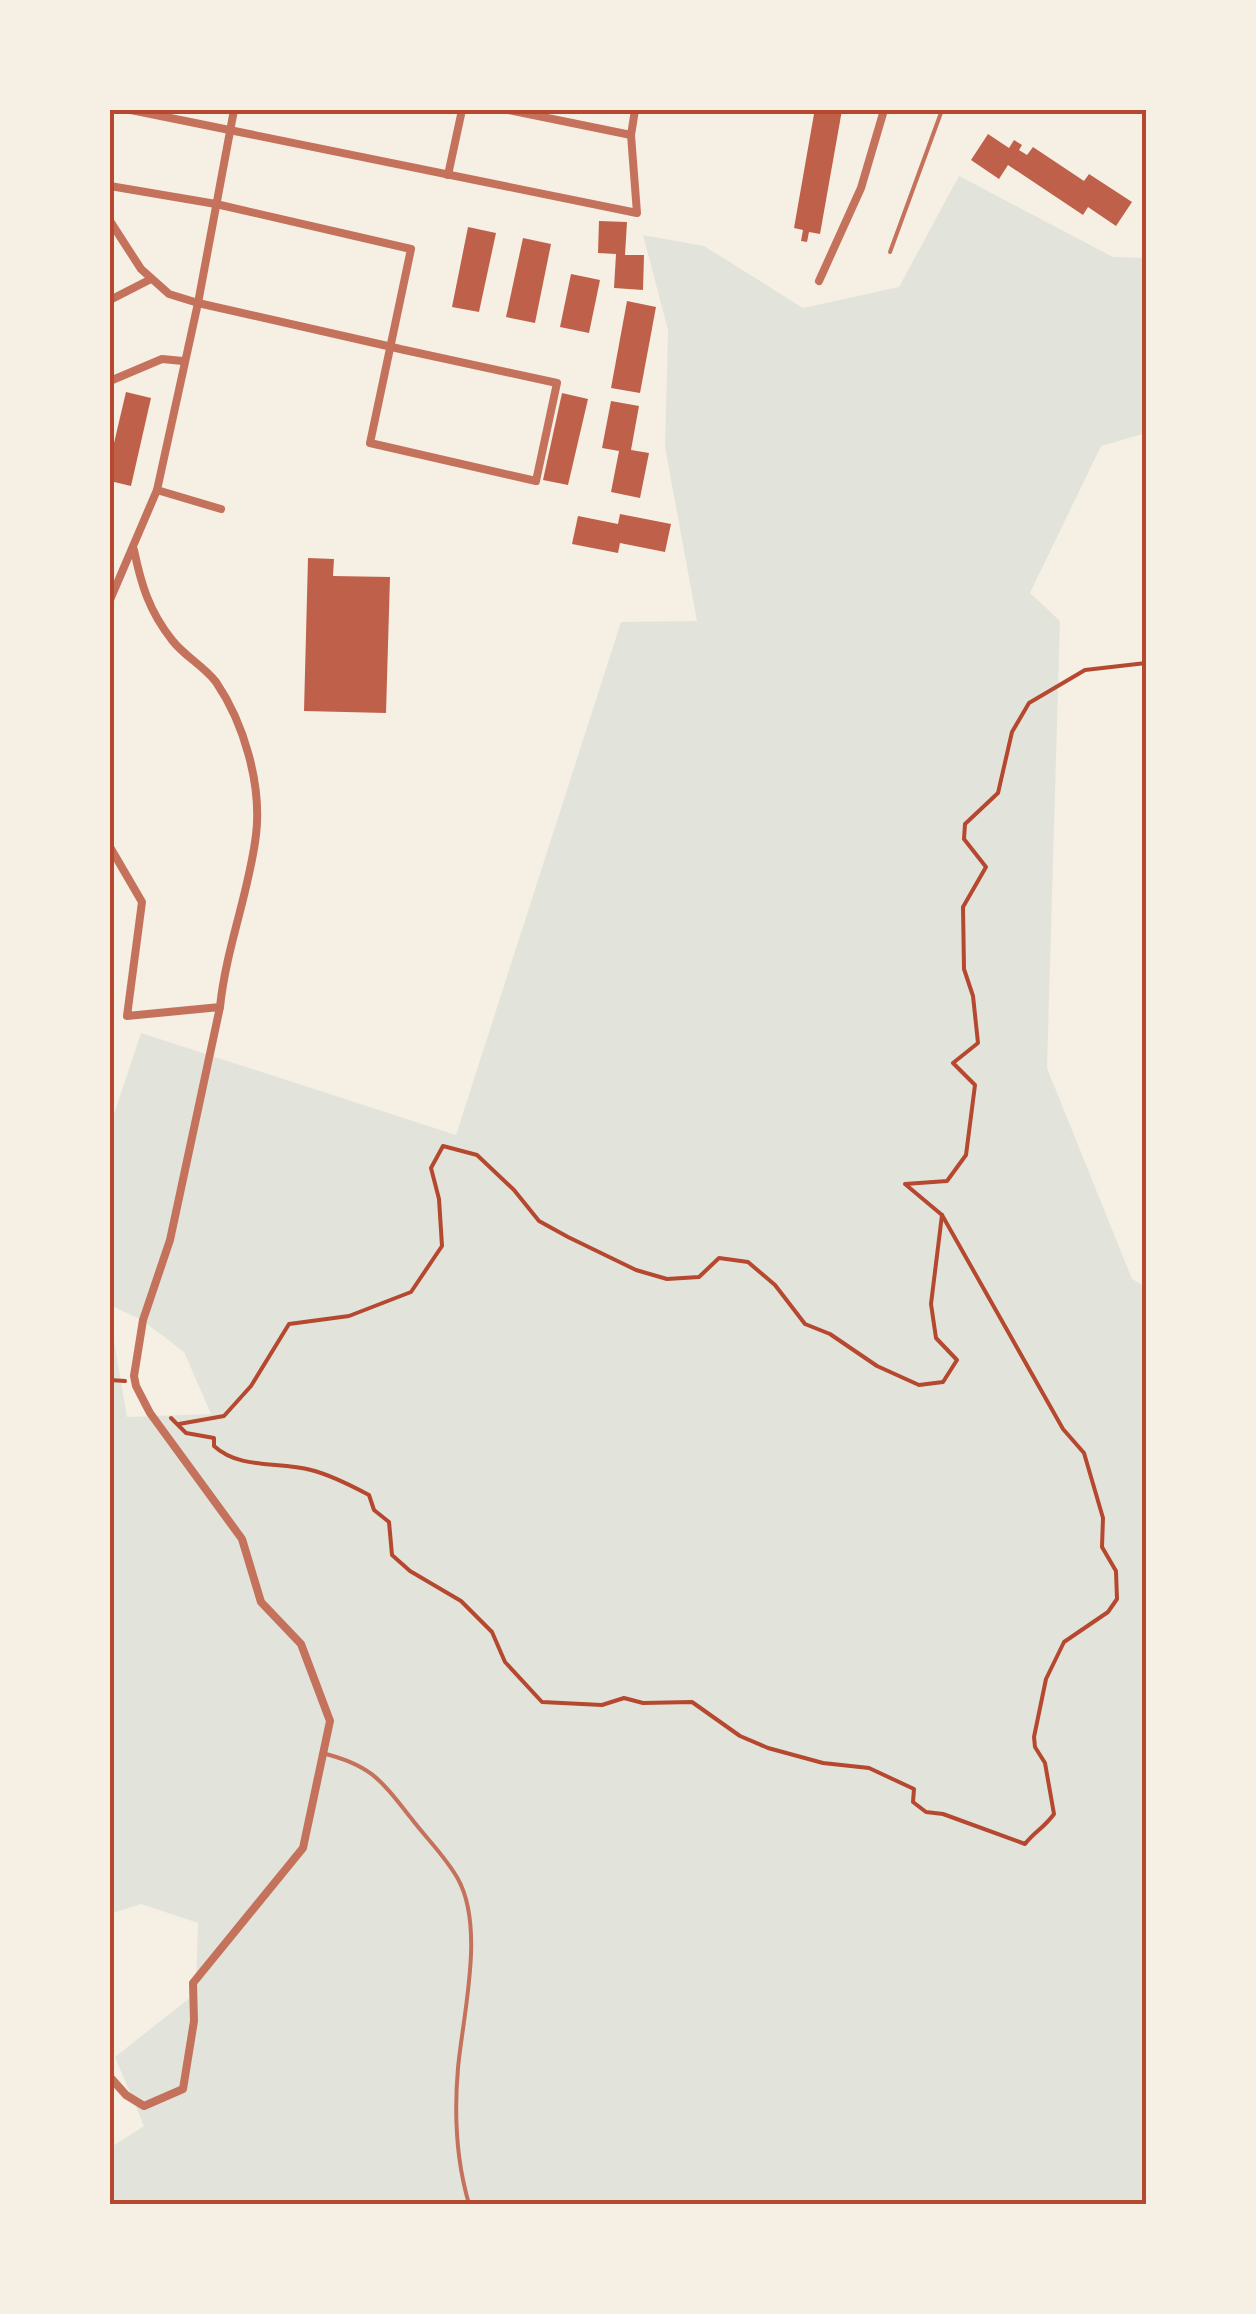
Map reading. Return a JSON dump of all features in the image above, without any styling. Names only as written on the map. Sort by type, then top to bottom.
[{"type":"street","points":[[131,110],[637,213],[631,135],[634,110]]},
{"type":"street","points":[[110,600],[157,490],[198,303],[234,110]]},
{"type":"street","points":[[448,174],[462,110]]},
{"type":"street","points":[[508,110],[631,135]]},
{"type":"street","points":[[819,281],[861,188],[884,110]]},
{"type":"street","points":[[110,186],[216,204],[412,249],[392,348],[370,444],[536,481],[558,384],[392,348],[169,294],[141,269],[110,221]]},
{"type":"street","points":[[110,300],[152,278]]},
{"type":"street","points":[[110,381],[162,359],[183,360]]},
{"type":"street","points":[[157,490],[221,509]]},
{"type":"street","points":[[110,2077],[126,2095],[144,2106],[182,2090],[194,2021],[194,1984],[302,1848],[330,1722],[301,1644],[261,1602],[242,1539],[150,1413],[134,1376],[142,1320],[170,1240],[256,832],[252,773],[237,721],[214,680],[172,641],[144,594],[134,550]]},
{"type":"street","points":[[110,847],[142,902],[127,1016],[220,1006]]},
{"type":"lane","points":[[890,252],[942,110]]},
{"type":"lane","points":[[322,1753],[368,1768],[458,1879],[465,1900],[471,1939],[456,2128],[460,2173],[469,2204]]},
{"type":"path","points":[[166,1413],[186,1433],[214,1438],[214,1446],[224,1455],[253,1464],[314,1470],[369,1495],[374,1510],[389,1522],[392,1555],[410,1571],[461,1601],[492,1632],[506,1662],[542,1702],[602,1705],[624,1698],[643,1703],[692,1702],[740,1736],[823,1763],[869,1768],[914,1790],[913,1802],[926,1812],[944,1814],[1025,1844],[1043,1830],[1054,1814],[1045,1763],[1034,1737],[1046,1679],[1064,1642],[1108,1612],[1118,1599],[1116,1571],[1102,1548],[1103,1518],[1084,1453],[1063,1429],[942,1216],[905,1184],[947,1180],[966,1155],[976,1085],[953,1063],[978,1043],[973,996],[964,970],[963,906],[986,867],[964,839],[965,824],[998,792],[1012,732],[1029,703],[1085,670],[1146,663]]},
{"type":"path","points":[[150,1413],[177,1424],[224,1416],[251,1386],[290,1324],[349,1316],[411,1292],[442,1246],[431,1168],[443,1146],[477,1155],[514,1190],[539,1221],[636,1270],[667,1279],[699,1277],[719,1258],[748,1262],[775,1285],[805,1324],[830,1334],[878,1366],[918,1386],[943,1382],[958,1360],[936,1338],[932,1304],[942,1216]]},
{"type":"shaded area","points":[[959,176],[1113,257],[1146,258],[1146,433],[1101,446],[1030,593],[1060,621],[1047,1068],[1132,1279],[1146,1287],[1146,2204],[110,2204],[110,2148],[144,2126],[115,2057],[196,1993],[198,1923],[141,1904],[110,1914],[110,1317],[127,1417],[211,1414],[184,1352],[142,1320],[110,1305],[110,1126],[141,1033],[456,1135],[621,622],[697,621],[665,447],[668,330],[643,235],[704,246],[803,308],[899,287]]},
{"type":"building","points":[[803,110],[842,110],[820,234],[809,232],[807,242],[801,241],[803,230],[794,228],[814,114]]},
{"type":"building","points":[[988,134],[1009,148],[1014,140],[1027,155],[1033,147],[1084,181],[1089,174],[1132,202],[1116,226],[1088,207],[1083,215],[1008,165],[999,179],[971,160]]},
{"type":"building","points":[[599,221],[627,222],[625,255],[644,255],[643,290],[614,288],[616,254],[598,253]]},
{"type":"building","points":[[468,227],[496,233],[479,312],[452,307]]},
{"type":"building","points":[[523,238],[551,244],[535,323],[506,317]]},
{"type":"building","points":[[571,274],[600,280],[589,333],[560,327]]},
{"type":"building","points":[[627,301],[656,307],[640,393],[611,388]]},
{"type":"building","points":[[126,392],[151,398],[131,486],[110,481],[110,460]]},
{"type":"building","points":[[562,393],[588,399],[568,485],[543,480]]},
{"type":"building","points":[[611,401],[639,406],[631,450],[649,453],[640,498],[611,492],[619,451],[602,448]]},
{"type":"building","points":[[620,514],[671,524],[665,552],[620,543],[618,553],[572,544],[578,516],[618,524]]},
{"type":"building","points":[[308,558],[334,559],[333,576],[390,577],[386,713],[304,711]]}]
